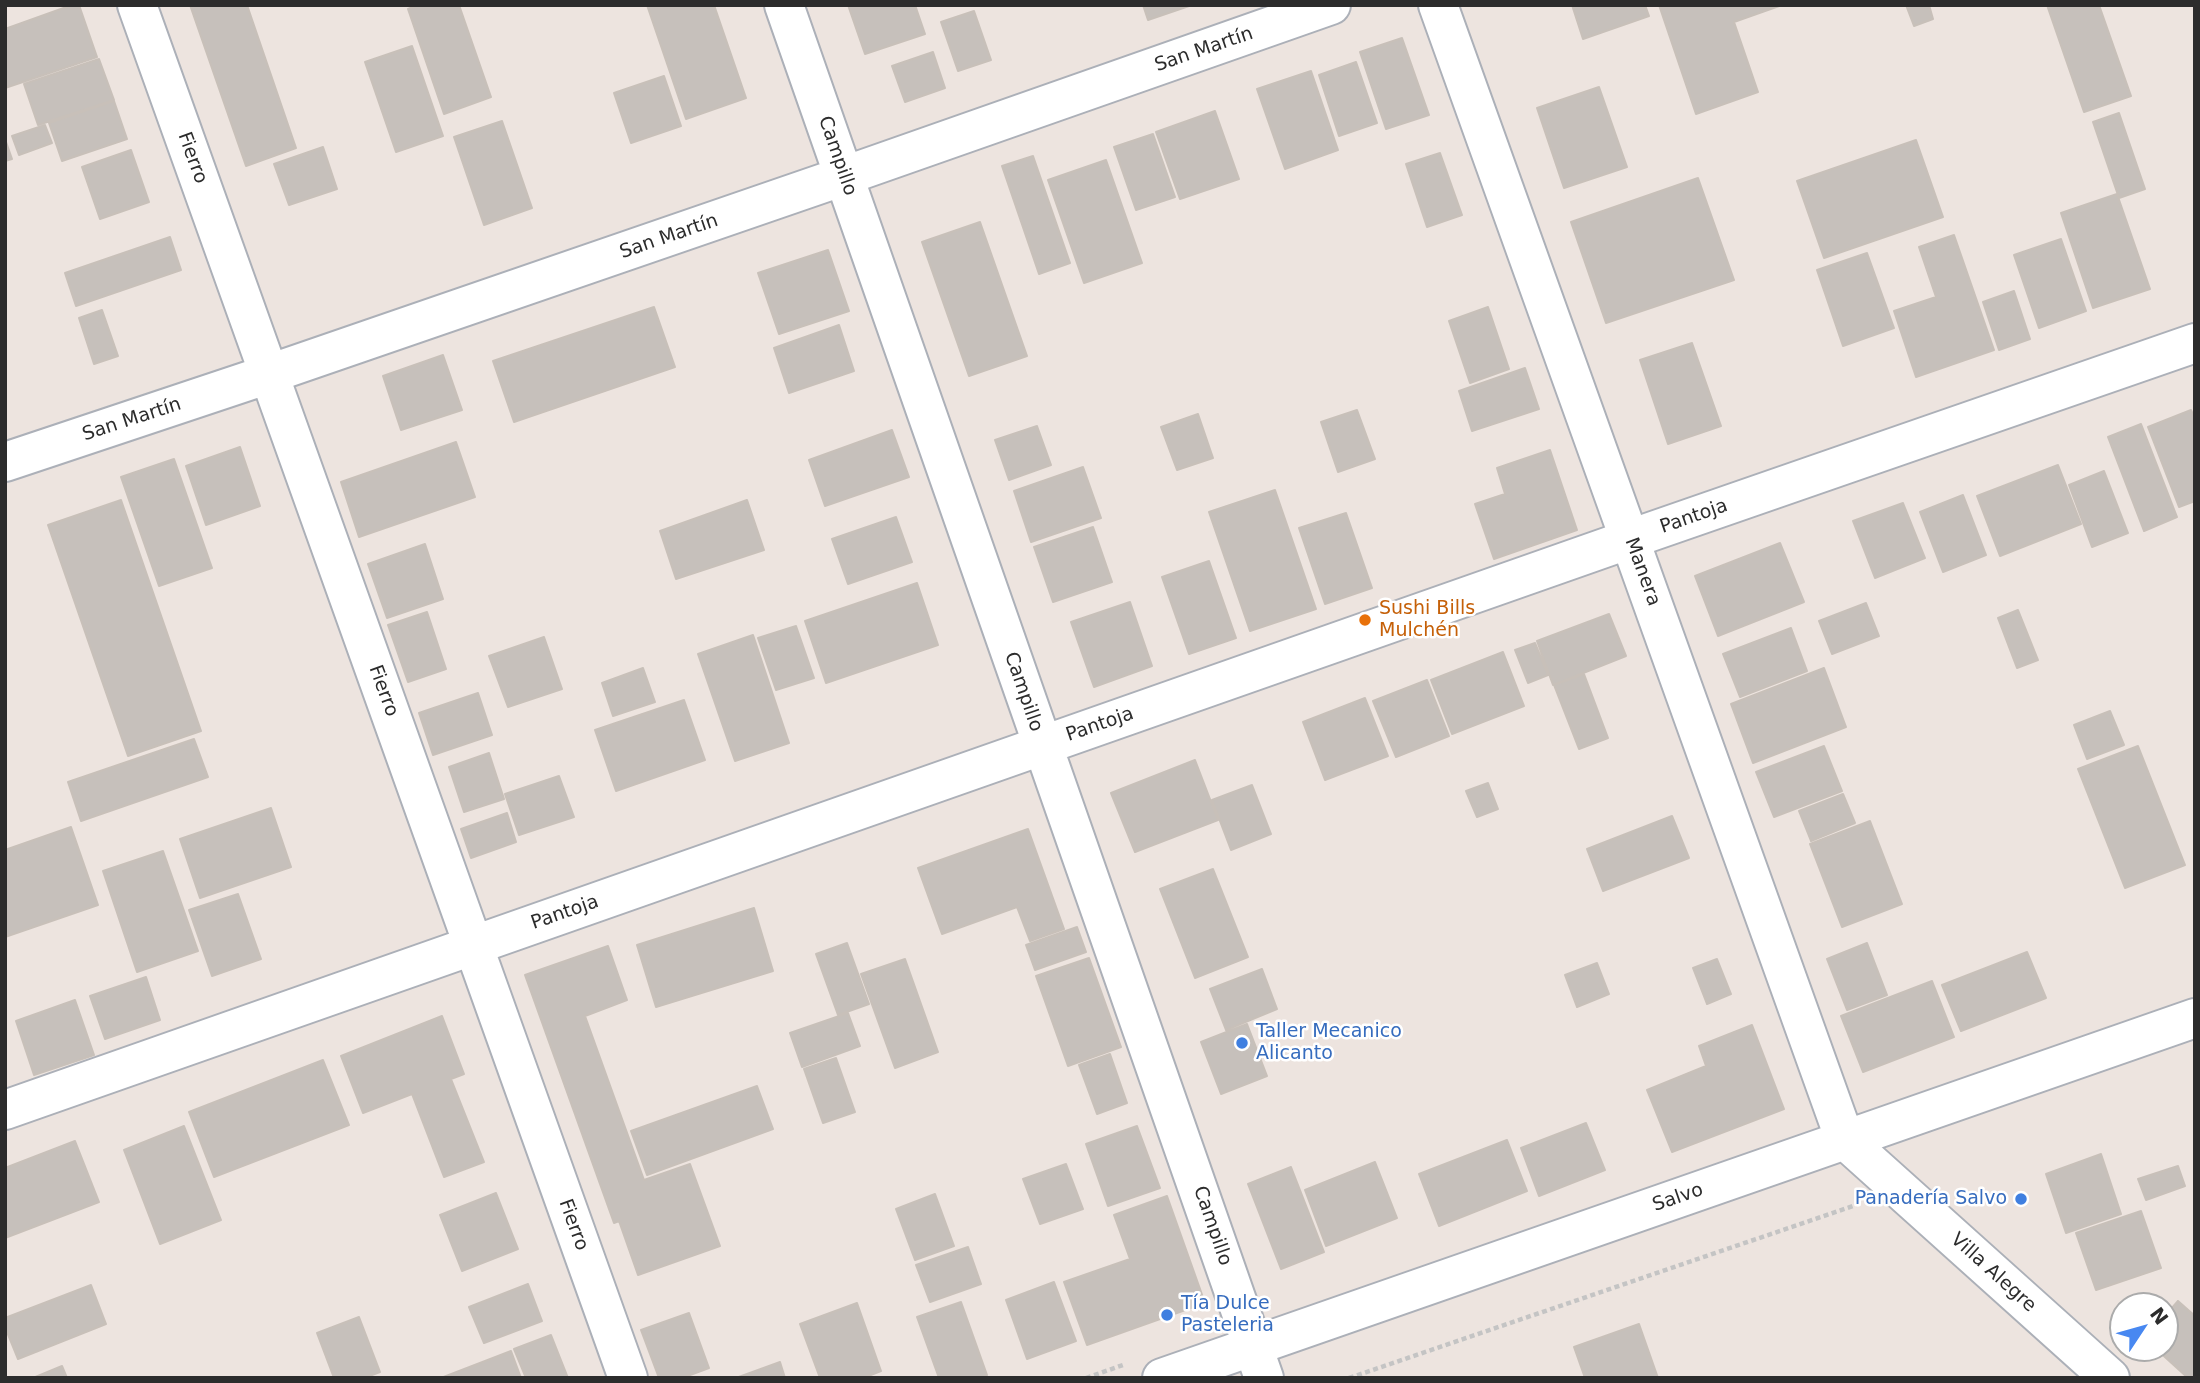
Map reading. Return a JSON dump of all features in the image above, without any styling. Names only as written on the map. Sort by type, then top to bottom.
[{"type":"street","name":"Fierro","points":[[137,5],[628,1378]]},
{"type":"street","name":"Campillo","points":[[785,5],[1258,1362]]},
{"type":"street","name":"San Martín","points":[[5,462],[844,176],[1331,5]]},
{"type":"street","name":"Manera","points":[[1438,5],[1845,1140]]},
{"type":"street","name":"Pantoja","points":[[5,1110],[1630,539],[2195,344]]},
{"type":"street","name":"Salvo","points":[[1161,1378],[1258,1362],[1845,1140],[2195,1018]]},
{"type":"street","name":"Villa Alegre","points":[[1845,1140],[2109,1378]]},
{"type":"path","points":[[1349,1378],[1900,1190]]},
{"type":"building","points":[[72,5],[79,5],[97,57],[5,88],[5,29]]},
{"type":"building","points":[[190,5],[247,5],[296,148],[246,166]]},
{"type":"building","points":[[418,5],[459,5],[491,97],[444,114],[408,9]]},
{"type":"building","points":[[647,5],[714,5],[746,98],[686,119]]},
{"type":"building","points":[[848,5],[915,5],[925,34],[865,54]]},
{"type":"building","points":[[1143,5],[1192,5],[1148,20]]},
{"type":"building","points":[[1572,5],[1645,5],[1649,16],[1583,39]]},
{"type":"building","points":[[1659,5],[1782,5],[1734,22],[1758,92],[1696,114]]},
{"type":"building","points":[[1906,5],[1929,5],[1933,19],[1914,26]]},
{"type":"building","points":[[2047,5],[2099,5],[2131,96],[2084,112]]},
{"type":"building","points":[[974,11],[991,60],[958,71],[941,22]]},
{"type":"building","points":[[1402,38],[1429,115],[1386,129],[1360,52]]},
{"type":"building","points":[[412,46],[443,136],[396,152],[365,62]]},
{"type":"building","points":[[933,52],[945,88],[905,102],[892,66]]},
{"type":"building","points":[[99,59],[114,100],[38,125],[24,84]]},
{"type":"building","points":[[1356,62],[1377,123],[1339,136],[1319,75]]},
{"type":"building","points":[[1311,71],[1338,150],[1285,169],[1257,89]]},
{"type":"building","points":[[664,76],[681,126],[631,143],[614,93]]},
{"type":"building","points":[[1599,87],[1627,167],[1564,188],[1537,108]]},
{"type":"building","points":[[114,101],[127,139],[62,161],[49,123]]},
{"type":"building","points":[[1215,111],[1239,179],[1180,199],[1156,132]]},
{"type":"building","points":[[2119,113],[2145,189],[2119,198],[2093,122]]},
{"type":"building","points":[[502,121],[532,208],[484,225],[454,137]]},
{"type":"building","points":[[45,125],[52,143],[19,155],[12,136]]},
{"type":"building","points":[[1153,134],[1175,197],[1136,210],[1114,147]]},
{"type":"building","points":[[5,139],[12,159],[5,161]]},
{"type":"building","points":[[1916,140],[1943,217],[1824,258],[1797,181]]},
{"type":"building","points":[[323,147],[337,189],[289,205],[274,164]]},
{"type":"building","points":[[131,150],[149,202],[100,219],[82,167]]},
{"type":"building","points":[[1440,153],[1462,215],[1427,227],[1406,164]]},
{"type":"building","points":[[1033,156],[1070,263],[1039,274],[1002,166]]},
{"type":"building","points":[[1106,160],[1142,263],[1084,283],[1048,180]]},
{"type":"building","points":[[1698,178],[1734,280],[1606,323],[1571,222]]},
{"type":"building","points":[[2117,194],[2150,289],[2093,308],[2061,213]]},
{"type":"building","points":[[980,222],[1027,356],[969,376],[922,242]]},
{"type":"building","points":[[1954,235],[1994,350],[1916,377],[1894,311],[1936,297],[1919,247]]},
{"type":"building","points":[[170,237],[181,270],[76,306],[65,273]]},
{"type":"building","points":[[2061,239],[2086,311],[2039,328],[2014,255]]},
{"type":"building","points":[[828,250],[849,311],[779,334],[758,273]]},
{"type":"building","points":[[1867,253],[1894,328],[1843,346],[1817,270]]},
{"type":"building","points":[[2014,291],[2030,339],[1999,350],[1983,302]]},
{"type":"building","points":[[654,307],[675,367],[514,422],[493,361]]},
{"type":"building","points":[[1488,307],[1509,369],[1470,383],[1449,321]]},
{"type":"building","points":[[102,310],[118,356],[94,364],[79,318]]},
{"type":"building","points":[[839,325],[854,371],[789,393],[774,348]]},
{"type":"building","points":[[1692,343],[1721,426],[1668,444],[1640,360]]},
{"type":"building","points":[[443,355],[462,410],[401,430],[383,376]]},
{"type":"building","points":[[1525,368],[1539,409],[1472,431],[1459,391]]},
{"type":"building","points":[[1357,410],[1375,459],[1338,472],[1321,422]]},
{"type":"building","points":[[2191,410],[2195,419],[2195,501],[2179,507],[2148,427]]},
{"type":"building","points":[[1198,414],[1213,458],[1177,470],[1161,427]]},
{"type":"building","points":[[2141,424],[2177,517],[2144,531],[2108,437]]},
{"type":"building","points":[[1037,426],[1051,465],[1009,480],[995,440]]},
{"type":"building","points":[[892,430],[909,477],[825,506],[809,460]]},
{"type":"building","points":[[456,442],[475,497],[359,537],[341,482]]},
{"type":"building","points":[[240,447],[260,506],[206,525],[186,466]]},
{"type":"building","points":[[1550,450],[1577,530],[1494,559],[1475,504],[1505,494],[1497,468]]},
{"type":"building","points":[[174,459],[212,568],[159,586],[121,477]]},
{"type":"building","points":[[2058,465],[2081,524],[2000,556],[1977,496]]},
{"type":"building","points":[[1083,467],[1101,518],[1031,542],[1014,491]]},
{"type":"building","points":[[2104,471],[2128,533],[2092,547],[2069,485]]},
{"type":"building","points":[[1275,490],[1316,609],[1250,631],[1209,512]]},
{"type":"building","points":[[1963,495],[1986,555],[1943,572],[1920,512]]},
{"type":"building","points":[[121,500],[201,731],[128,756],[48,525]]},
{"type":"building","points":[[747,500],[764,550],[676,579],[660,531]]},
{"type":"building","points":[[1903,503],[1925,558],[1875,578],[1853,521]]},
{"type":"building","points":[[1346,513],[1372,588],[1325,604],[1299,528]]},
{"type":"building","points":[[896,517],[912,562],[848,584],[832,539]]},
{"type":"building","points":[[1093,527],[1112,582],[1053,602],[1034,547]]},
{"type":"building","points":[[1780,543],[1804,602],[1718,636],[1695,576]]},
{"type":"building","points":[[425,544],[443,599],[387,618],[368,564]]},
{"type":"building","points":[[1209,561],[1236,638],[1189,654],[1162,577]]},
{"type":"building","points":[[917,583],[938,645],[826,683],[805,621]]},
{"type":"building","points":[[1130,602],[1152,666],[1094,687],[1071,622]]},
{"type":"building","points":[[1866,603],[1879,636],[1832,654],[1819,621]]},
{"type":"building","points":[[2018,610],[2038,660],[2017,668],[1998,618]]},
{"type":"building","points":[[427,612],[446,669],[408,682],[388,625]]},
{"type":"building","points":[[1609,614],[1626,656],[1553,685],[1537,641]]},
{"type":"building","points":[[796,626],[814,678],[776,690],[758,638]]},
{"type":"building","points":[[1791,628],[1807,671],[1740,697],[1723,654]]},
{"type":"building","points":[[753,635],[789,743],[735,761],[698,654]]},
{"type":"building","points":[[544,637],[562,689],[508,707],[489,656]]},
{"type":"building","points":[[1535,643],[1548,675],[1528,683],[1515,650]]},
{"type":"building","points":[[1503,652],[1524,706],[1452,734],[1431,680]]},
{"type":"building","points":[[643,668],[655,702],[613,716],[602,683]]},
{"type":"building","points":[[1824,668],[1846,727],[1753,763],[1731,704]]},
{"type":"building","points":[[1584,674],[1608,738],[1579,749],[1554,685]]},
{"type":"building","points":[[1427,680],[1449,736],[1396,757],[1373,701]]},
{"type":"building","points":[[478,693],[492,735],[433,755],[419,713]]},
{"type":"building","points":[[1365,698],[1388,756],[1325,780],[1303,722]]},
{"type":"building","points":[[684,700],[705,760],[616,791],[595,730]]},
{"type":"building","points":[[2110,711],[2124,745],[2087,759],[2074,725]]},
{"type":"building","points":[[194,739],[208,777],[81,821],[68,782]]},
{"type":"building","points":[[1824,746],[1842,791],[1774,817],[1756,772]]},
{"type":"building","points":[[2138,746],[2185,865],[2125,888],[2078,769]]},
{"type":"building","points":[[489,753],[504,799],[464,812],[449,767]]},
{"type":"building","points":[[1195,760],[1218,820],[1135,852],[1111,793]]},
{"type":"building","points":[[559,776],[574,817],[519,835],[505,794]]},
{"type":"building","points":[[1488,783],[1498,809],[1477,817],[1466,791]]},
{"type":"building","points":[[1252,785],[1271,834],[1231,850],[1212,800]]},
{"type":"building","points":[[1843,794],[1855,823],[1811,841],[1799,811]]},
{"type":"building","points":[[271,808],[291,867],[200,898],[180,839]]},
{"type":"building","points":[[507,813],[516,842],[471,858],[461,829]]},
{"type":"building","points":[[1672,816],[1689,858],[1603,891],[1587,849]]},
{"type":"building","points":[[1870,821],[1902,904],[1842,927],[1810,844]]},
{"type":"building","points":[[71,827],[98,905],[5,937],[5,850]]},
{"type":"building","points":[[1028,829],[1064,929],[1030,941],[1017,907],[942,934],[918,868]]},
{"type":"building","points":[[163,851],[198,951],[137,972],[103,871]]},
{"type":"building","points":[[1213,869],[1248,957],[1195,978],[1160,889]]},
{"type":"building","points":[[238,894],[261,959],[212,976],[189,910]]},
{"type":"building","points":[[754,908],[773,971],[656,1007],[637,945]]},
{"type":"building","points":[[1077,927],[1086,952],[1035,970],[1026,945]]},
{"type":"building","points":[[847,943],[869,1004],[838,1015],[816,954]]},
{"type":"building","points":[[1867,943],[1887,995],[1847,1010],[1827,959]]},
{"type":"building","points":[[608,946],[627,1000],[585,1016],[644,1180],[690,1164],[720,1246],[638,1275],[619,1221],[614,1223],[525,975]]},
{"type":"building","points":[[2027,952],[2046,998],[1961,1031],[1942,985]]},
{"type":"building","points":[[1089,958],[1121,1047],[1068,1066],[1036,976]]},
{"type":"building","points":[[905,959],[938,1052],[895,1068],[861,974]]},
{"type":"building","points":[[1717,959],[1731,994],[1707,1004],[1693,968]]},
{"type":"building","points":[[1597,963],[1609,994],[1577,1007],[1565,975]]},
{"type":"building","points":[[1262,969],[1277,1009],[1226,1030],[1210,989]]},
{"type":"building","points":[[146,977],[160,1020],[105,1039],[90,996]]},
{"type":"building","points":[[1932,981],[1954,1037],[1863,1072],[1841,1016]]},
{"type":"building","points":[[75,1000],[94,1055],[34,1075],[16,1021]]},
{"type":"building","points":[[848,1013],[860,1046],[802,1067],[790,1033]]},
{"type":"building","points":[[442,1016],[464,1074],[451,1079],[484,1162],[444,1177],[412,1094],[363,1113],[341,1056]]},
{"type":"building","points":[[1247,1024],[1267,1076],[1221,1094],[1201,1042]]},
{"type":"building","points":[[1752,1025],[1784,1109],[1672,1152],[1647,1090],[1706,1066],[1699,1046]]},
{"type":"building","points":[[1110,1054],[1127,1103],[1097,1114],[1079,1065]]},
{"type":"building","points":[[836,1058],[855,1112],[823,1123],[804,1069]]},
{"type":"building","points":[[323,1060],[349,1125],[214,1177],[189,1112]]},
{"type":"building","points":[[757,1086],[773,1129],[647,1175],[631,1131]]},
{"type":"building","points":[[1586,1123],[1605,1170],[1539,1196],[1521,1148]]},
{"type":"building","points":[[184,1126],[221,1220],[160,1244],[124,1150]]},
{"type":"building","points":[[1137,1126],[1160,1188],[1108,1206],[1086,1144]]},
{"type":"building","points":[[1507,1140],[1527,1191],[1439,1226],[1419,1174]]},
{"type":"building","points":[[75,1141],[99,1202],[5,1238],[5,1168]]},
{"type":"building","points":[[2101,1154],[2121,1214],[2066,1233],[2046,1174]]},
{"type":"building","points":[[1375,1162],[1397,1218],[1326,1246],[1305,1190]]},
{"type":"building","points":[[1066,1164],[1083,1209],[1040,1224],[1023,1179]]},
{"type":"building","points":[[2178,1166],[2185,1186],[2146,1200],[2138,1179]]},
{"type":"building","points":[[1291,1167],[1324,1252],[1281,1269],[1248,1184]]},
{"type":"building","points":[[496,1193],[518,1249],[462,1271],[440,1215]]},
{"type":"building","points":[[935,1194],[954,1246],[915,1260],[896,1209]]},
{"type":"building","points":[[1167,1196],[1205,1303],[1087,1345],[1064,1282],[1130,1259],[1114,1215]]},
{"type":"building","points":[[2141,1211],[2161,1268],[2096,1290],[2076,1233]]},
{"type":"building","points":[[968,1247],[981,1284],[930,1302],[916,1265]]},
{"type":"building","points":[[1054,1282],[1076,1341],[1027,1359],[1006,1300]]},
{"type":"building","points":[[528,1284],[542,1321],[484,1343],[469,1307]]},
{"type":"building","points":[[91,1285],[106,1324],[18,1359],[5,1327],[5,1318]]},
{"type":"building","points":[[961,1302],[987,1375],[981,1378],[939,1378],[917,1317]]},
{"type":"building","points":[[2179,1302],[2195,1316],[2195,1378],[2188,1378],[2170,1362],[2179,1362]]},
{"type":"building","points":[[857,1303],[881,1371],[863,1378],[820,1378],[800,1324]]},
{"type":"building","points":[[689,1313],[709,1368],[682,1378],[659,1378],[641,1330]]},
{"type":"building","points":[[359,1317],[380,1372],[364,1378],[334,1378],[317,1333]]},
{"type":"building","points":[[1639,1324],[1658,1378],[1585,1378],[1574,1347]]},
{"type":"building","points":[[551,1335],[568,1378],[526,1378],[514,1349]]},
{"type":"building","points":[[511,1351],[521,1378],[441,1378]]},
{"type":"building","points":[[780,1362],[785,1378],[736,1378]]},
{"type":"building","points":[[62,1366],[67,1378],[33,1378]]},
{"type":"place","name":"Sushi Bills Mulchén","points":[[1365,620]]},
{"type":"place","name":"Taller Mecanico Alicanto","points":[[1242,1043]]},
{"type":"place","name":"Panadería Salvo","points":[[2021,1199]]},
{"type":"place","name":"Tía Dulce Pasteleria","points":[[1167,1315]]}]
